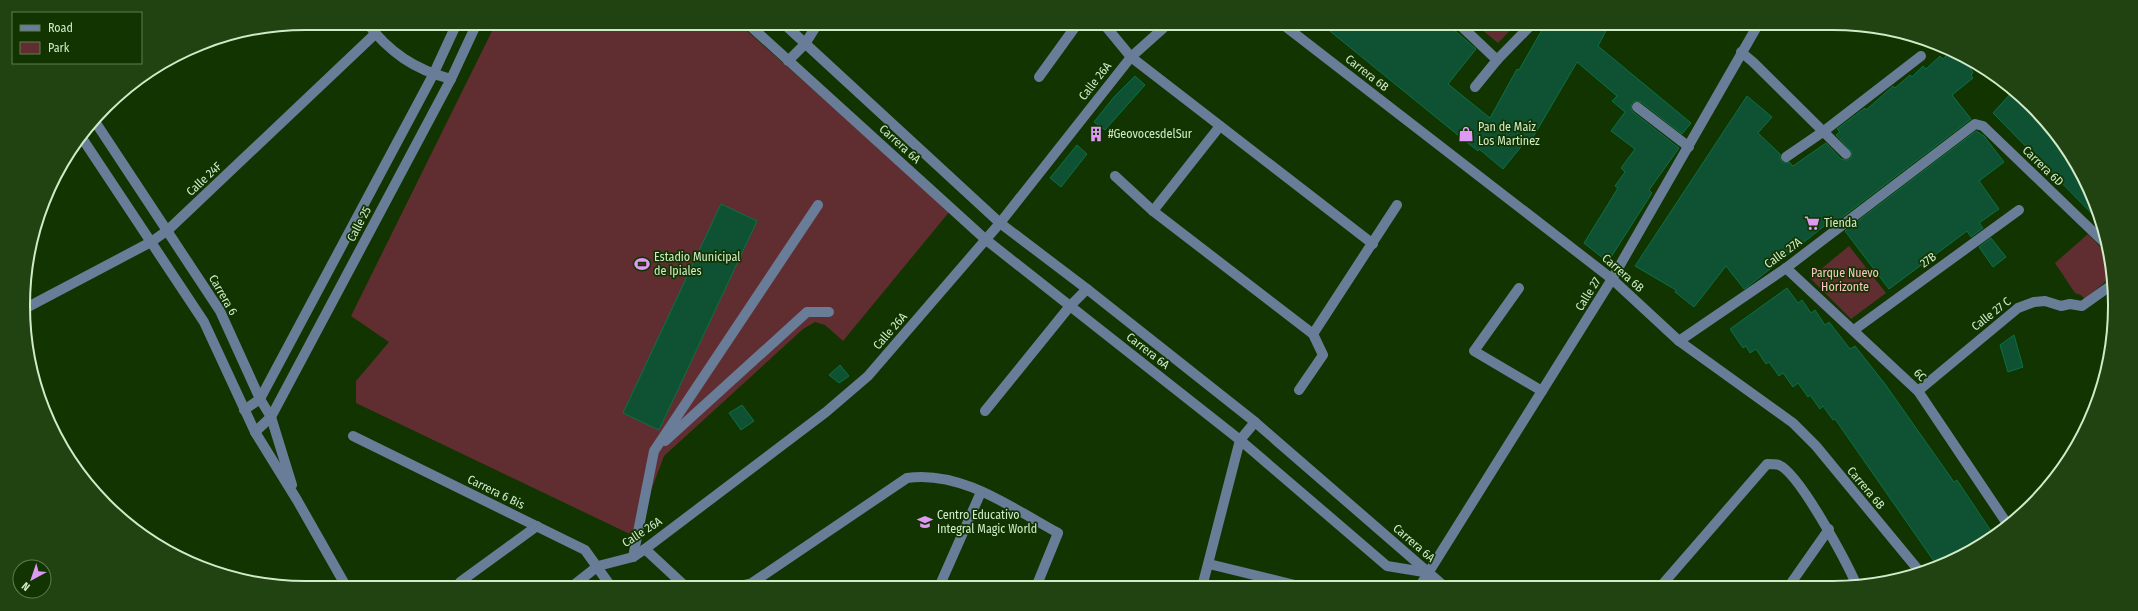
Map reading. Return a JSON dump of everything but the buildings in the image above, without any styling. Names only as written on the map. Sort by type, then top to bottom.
[{"type":"street","points":[[372,30],[407,62],[433,75],[451,79]]},
{"type":"street","name":"Calle 25","points":[[244,410],[260,399],[433,75],[454,30]]},
{"type":"street","name":"Calle 25","points":[[255,432],[271,417],[451,79],[474,30]]},
{"type":"street","name":"Carrera 6A","points":[[755,30],[985,239],[1240,440],[1387,566],[1430,573]]},
{"type":"street","name":"Carrera 6A","points":[[790,30],[1000,223],[1087,289],[1255,422],[1430,573]]},
{"type":"street","points":[[788,61],[805,44],[814,30]]},
{"type":"street","points":[[1039,77],[1073,30]]},
{"type":"street","points":[[1109,30],[1131,56],[1373,244]]},
{"type":"street","name":"Calle 26A","points":[[579,581],[598,566],[633,557],[645,549],[826,412],[868,376],[910,330],[1000,223],[1131,56],[1162,30]]},
{"type":"street","name":"Carrera 6B","points":[[1290,30],[1612,279],[1679,341],[1793,423],[1816,446],[1916,568]]},
{"type":"street","points":[[1465,30],[1497,60]]},
{"type":"street","points":[[1475,87],[1497,60],[1526,30]]},
{"type":"street","name":"Calle 27","points":[[1424,581],[1612,279],[1755,30]]},
{"type":"street","name":"Calle 24F","points":[[30,306],[151,242],[168,230],[375,34]]},
{"type":"street","points":[[1741,52],[1846,154]]},
{"type":"street","points":[[1786,157],[1824,131],[1921,56]]},
{"type":"street","points":[[1637,107],[1689,147]]},
{"type":"street","name":"Carrera 6D","points":[[1976,124],[1983,126],[2100,238]]},
{"type":"street","name":"Calle 27A","points":[[1679,341],[1786,268],[1976,124]]},
{"type":"street","name":"Carrera 6","points":[[97,125],[220,311],[260,399],[271,417],[297,500]]},
{"type":"street","points":[[1153,211],[1220,126]]},
{"type":"street","name":"Carrera 6","points":[[84,141],[204,322],[255,432],[297,500],[342,581]]},
{"type":"street","points":[[1115,176],[1153,211],[1312,334],[1323,355],[1299,390]]},
{"type":"street","points":[[633,557],[654,452],[818,205]]},
{"type":"street","points":[[1312,334],[1373,244],[1397,205]]},
{"type":"street","name":"27B","points":[[1854,330],[2019,210]]},
{"type":"street","name":"6C","points":[[1786,268],[1918,391],[2005,520]]},
{"type":"street","points":[[1519,288],[1474,352],[1542,391]]},
{"type":"street","name":"Calle 27 C","points":[[1918,391],[2018,308],[2034,302],[2044,301],[2061,306],[2070,304],[2082,306],[2107,288]]},
{"type":"street","points":[[985,411],[1070,306],[1087,289]]},
{"type":"street","points":[[654,452],[807,312],[829,312]]},
{"type":"street","points":[[1204,581],[1240,440],[1255,422]]},
{"type":"street","name":"Carrera 6 Bis","points":[[353,436],[585,550],[608,581]]},
{"type":"street","points":[[1665,581],[1767,464],[1779,465],[1786,470],[1829,529],[1854,580]]},
{"type":"street","points":[[755,581],[907,478],[924,476],[945,478],[982,492],[1058,533],[1038,581]]},
{"type":"street","points":[[942,581],[982,492]]},
{"type":"street","points":[[461,581],[537,526]]},
{"type":"street","points":[[1793,581],[1829,529]]},
{"type":"street","points":[[645,549],[680,581]]},
{"type":"street","points":[[1209,564],[1273,581]]},
{"type":"street","points":[[1430,573],[1439,581]]},
{"type":"green space","name":"Estadio Municipal de Ipiales","points":[[493,30],[746,30],[950,211],[843,341],[825,325],[815,322],[803,329],[664,456],[634,536],[356,403],[356,381],[389,342],[351,316]]},
{"type":"green space","points":[[1482,30],[1510,30],[1498,43]]},
{"type":"green space","points":[[2088,234],[2102,249],[2107,281],[2085,299],[2081,295],[2075,293],[2055,263]]},
{"type":"green space","name":"Parque Nuevo Horizonte","points":[[1849,246],[1886,293],[1851,319],[1810,278]]},
{"type":"place","name":"#GeovocesdelSur","points":[[1096,134]]},
{"type":"place","name":"Pan de Maíz Los Martinez","points":[[1466,134]]},
{"type":"place","name":"Tienda","points":[[1812,223]]},
{"type":"place","name":"Estadio Municipal de Ipiales","points":[[642,264]]},
{"type":"place","name":"Centro Educativo Integral Magic World","points":[[925,522]]}]
